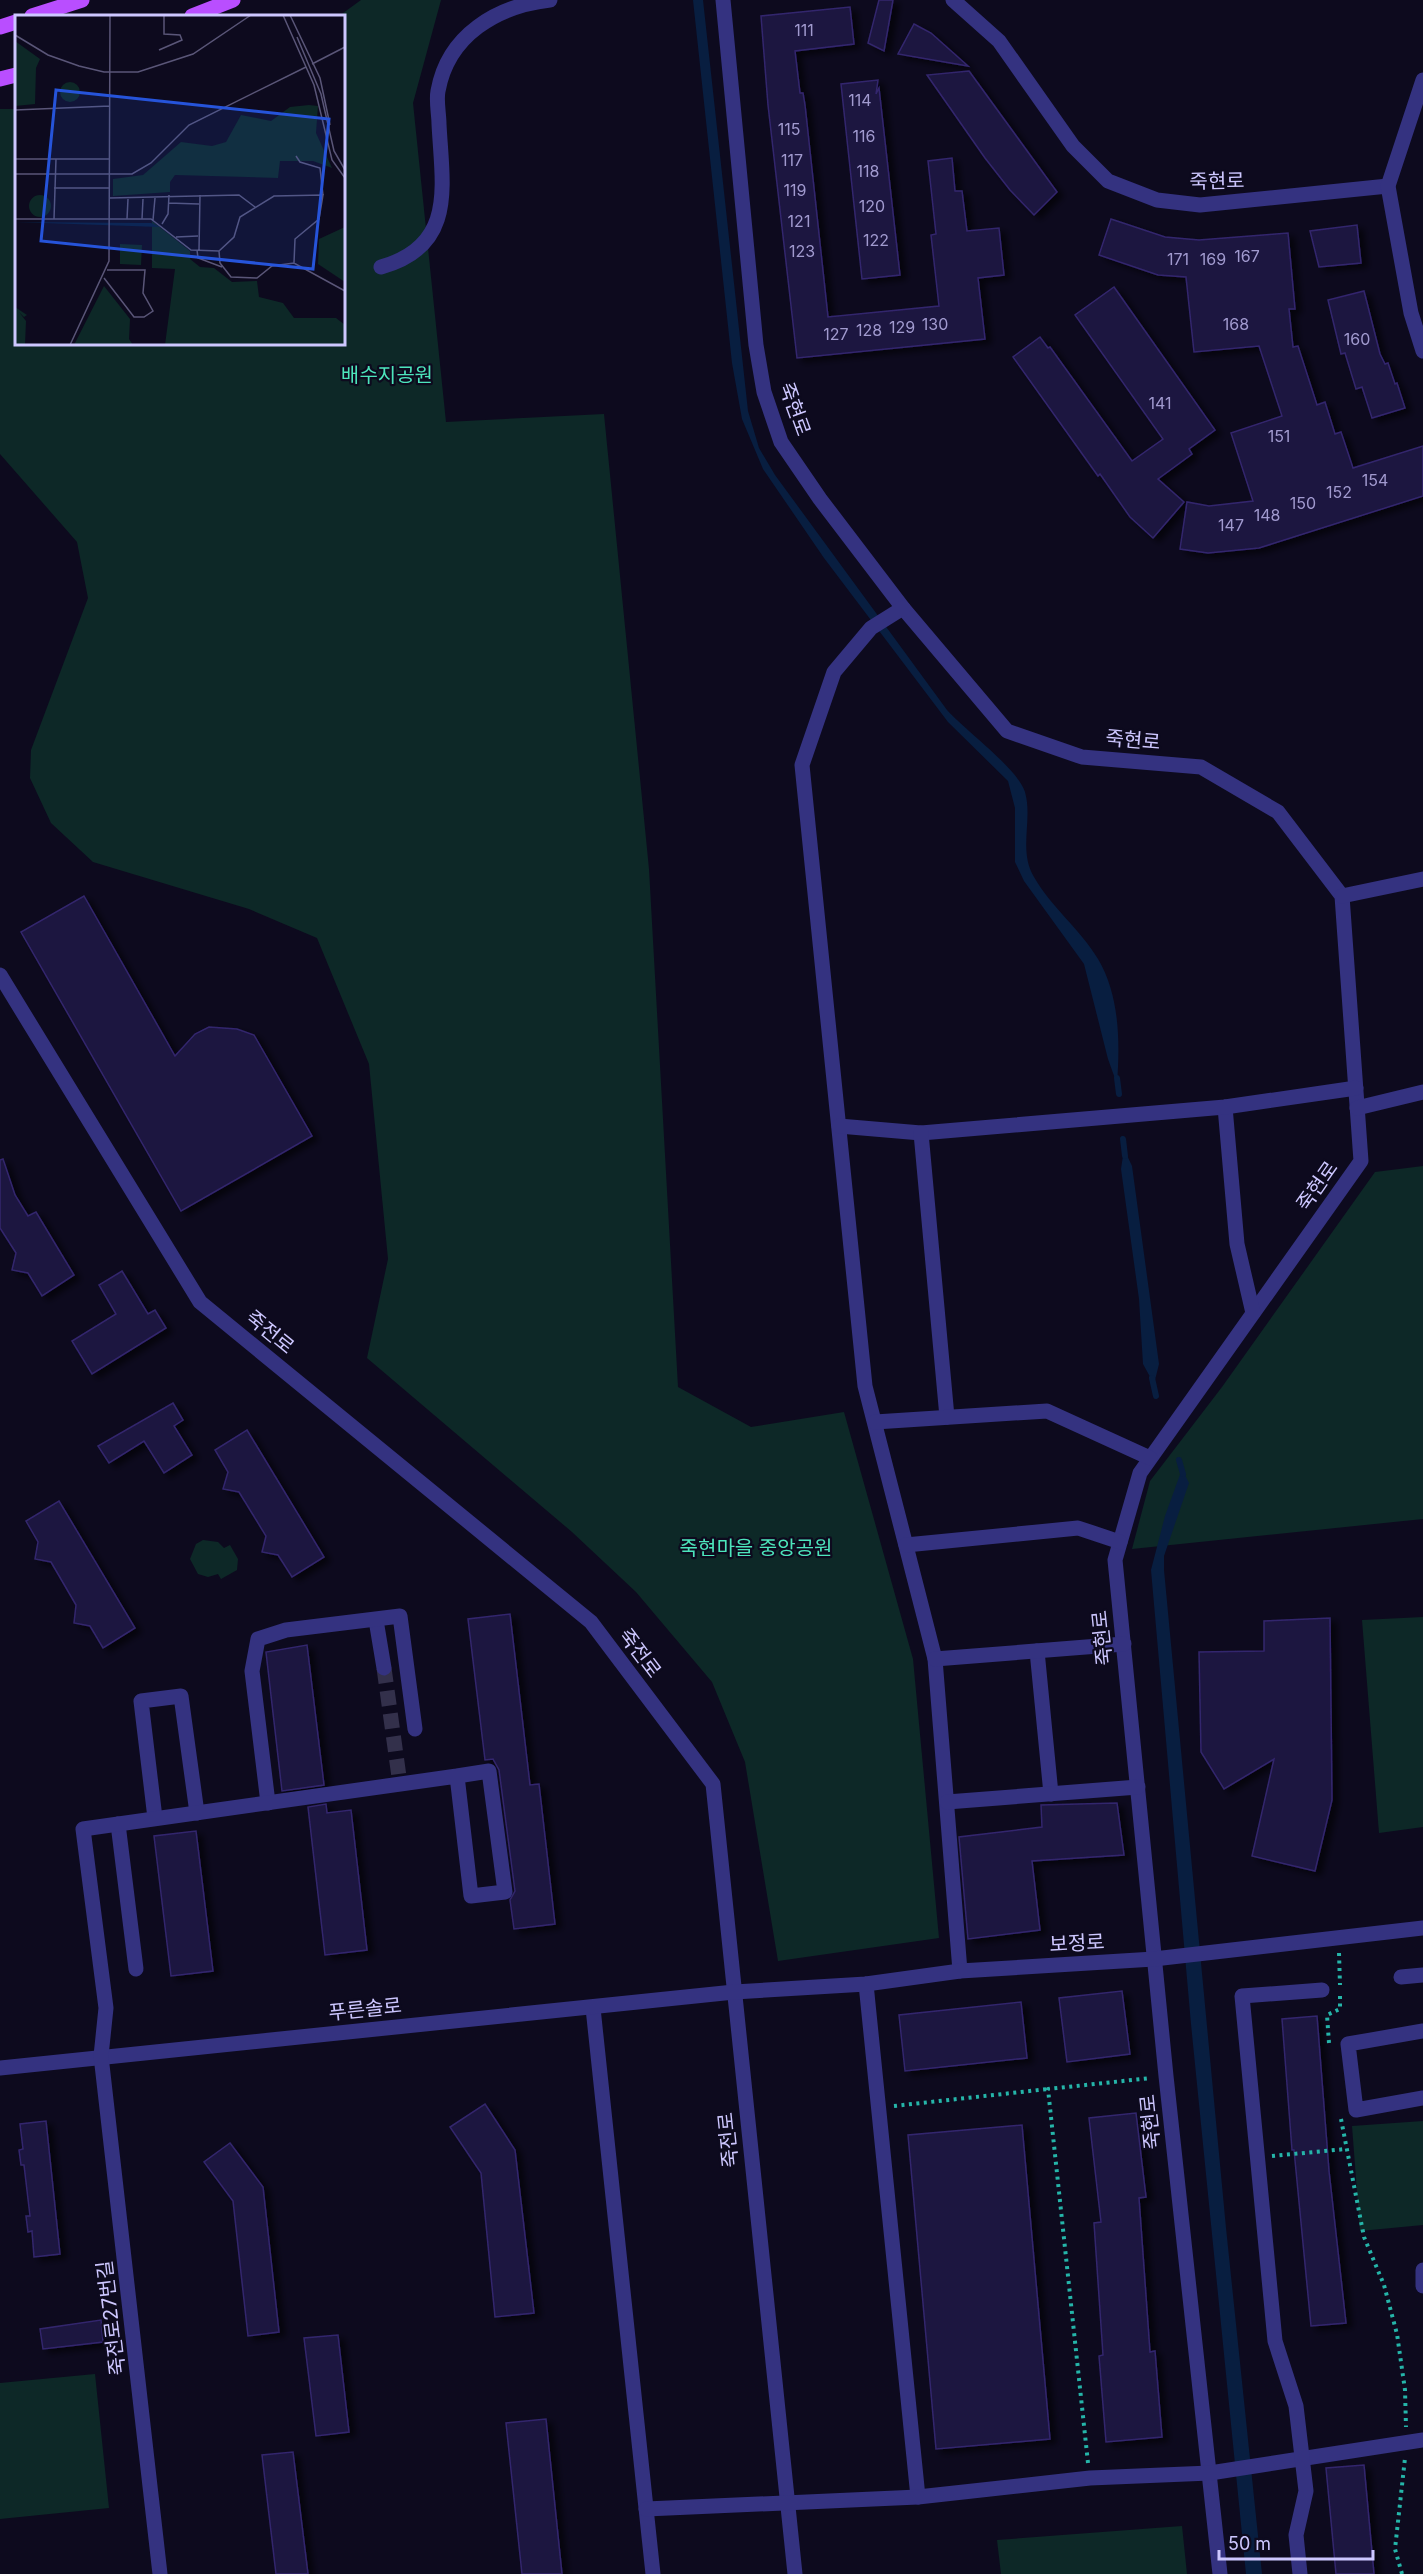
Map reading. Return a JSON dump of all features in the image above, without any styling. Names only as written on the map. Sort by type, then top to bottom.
[{"type":"main road","points":[[35,15],[82,0]]},
{"type":"main road","points":[[195,15],[233,0]]},
{"type":"main road","points":[[0,27],[15,22]]},
{"type":"main road","points":[[0,79],[15,75]]},
{"type":"street","points":[[381,267],[405,261],[430,234],[440,214],[443,203],[438,92],[450,58],[468,33],[499,12],[530,2],[550,0]]},
{"type":"street","name":"죽현로","points":[[723,0],[756,345],[764,392],[781,442],[820,500],[903,608],[1007,731],[1082,757],[1201,767],[1278,812],[1342,896],[1361,1161],[1140,1473],[1115,1560],[1166,2076],[1220,2574]]},
{"type":"street","name":"죽현로","points":[[953,0],[999,41],[1072,146],[1108,181],[1157,200],[1200,205],[1388,186]]},
{"type":"street","points":[[1423,80],[1388,186],[1410,313],[1423,351]]},
{"type":"street","points":[[903,608],[884,617],[871,628],[834,672],[802,765],[865,1386],[935,1659],[960,1971]]},
{"type":"street","points":[[1342,896],[1423,879]]},
{"type":"street","name":"죽전로","points":[[0,975],[200,1302],[591,1622],[712,1783],[795,2574]]},
{"type":"street","points":[[839,1126],[921,1133],[1225,1107],[1356,1088]]},
{"type":"street","points":[[1357,1108],[1423,1092]]},
{"type":"street","points":[[1225,1107],[1237,1244],[1253,1313]]},
{"type":"street","points":[[921,1133],[947,1417]]},
{"type":"street","points":[[874,1422],[1047,1411],[1150,1458]]},
{"type":"street","points":[[906,1545],[1078,1528],[1120,1542]]},
{"type":"street","points":[[268,1803],[252,1671],[258,1639],[286,1630],[400,1616],[415,1729]]},
{"type":"street","points":[[376,1620],[384,1668]]},
{"type":"street","points":[[935,1659],[1124,1644]]},
{"type":"street","points":[[1037,1651],[1051,1794]]},
{"type":"street","points":[[155,1818],[141,1701],[181,1696],[196,1813]]},
{"type":"street","points":[[136,1969],[118,1824],[489,1771],[505,1892],[471,1896],[457,1776]]},
{"type":"street","points":[[947,1802],[1138,1787]]},
{"type":"street","name":"죽전로27번길","points":[[118,1824],[83,1829],[106,2008],[101,2056],[160,2574]]},
{"type":"street","name":"보정로","points":[[734,1992],[866,1984],[960,1971],[1154,1959],[1423,1928]]},
{"type":"street","points":[[1401,1977],[1423,1975]]},
{"type":"street","points":[[866,1984],[918,2497]]},
{"type":"street","points":[[1300,2574],[1296,2535],[1306,2491],[1296,2406],[1275,2341],[1242,1996],[1322,1990]]},
{"type":"street","name":"푸른솔로","points":[[0,2068],[734,1992]]},
{"type":"street","points":[[593,2008],[653,2574]]},
{"type":"street","points":[[1423,2031],[1348,2044],[1356,2110],[1423,2098]]},
{"type":"street","points":[[1423,2270],[1423,2286]]},
{"type":"street","points":[[646,2510],[789,2505],[918,2497],[1090,2478],[1210,2473],[1423,2440]]},
{"type":"path","points":[[1329,2048],[1328,2015],[1340,2008],[1338,1938]]},
{"type":"path","points":[[880,2107],[1166,2076]]},
{"type":"path","points":[[1048,2090],[1090,2478]]},
{"type":"path","points":[[1341,2115],[1364,2237],[1384,2285],[1397,2334],[1405,2390],[1406,2443],[1395,2548],[1402,2574]]},
{"type":"path","points":[[1257,2158],[1346,2149]]},
{"type":"green space","points":[[361,0],[441,0],[413,103],[446,422],[604,414],[649,869],[678,1387],[751,1427],[844,1412],[913,1659],[939,1938],[778,1961],[745,1762],[712,1682],[636,1592],[572,1532],[367,1358],[388,1259],[369,1064],[317,938],[249,909],[93,862],[51,823],[30,778],[31,750],[88,598],[77,542],[0,454],[0,109],[15,109],[15,345],[345,345],[345,15],[340,15]]},
{"type":"green space","points":[[1423,1166],[1423,1519],[1132,1549],[1150,1481],[1222,1387],[1375,1172]]},
{"type":"green space","points":[[203,1540],[218,1542],[224,1548],[230,1545],[238,1559],[237,1570],[221,1579],[218,1574],[208,1577],[198,1574],[190,1559],[196,1544]]},
{"type":"green space","points":[[1423,1617],[1423,1827],[1379,1833],[1362,1620]]},
{"type":"green space","points":[[1423,2121],[1423,2225],[1360,2231],[1352,2126]]},
{"type":"green space","points":[[95,2374],[109,2508],[0,2519],[0,2383]]},
{"type":"green space","points":[[1182,2526],[1187,2574],[1001,2574],[997,2540]]},
{"type":"water","points":[[693,0],[703,0],[748,411],[759,448],[775,475],[947,710],[1013,772],[1020,783],[1027,803],[1026,846],[1029,867],[1041,888],[1091,948],[1111,988],[1118,1036],[1117,1084],[1108,1059],[1084,964],[1024,881],[1015,862],[1015,808],[1008,781],[948,722],[824,558],[763,469],[742,419],[732,363]]},
{"type":"water","points":[[1124,1149],[1132,1166],[1159,1364],[1154,1384],[1143,1364],[1139,1299],[1121,1169]]},
{"type":"water","points":[[1182,1469],[1189,1483],[1164,1556],[1164,1570],[1226,2228],[1262,2574],[1246,2574],[1191,2024],[1151,1570],[1165,1516]]},
{"type":"building","points":[[879,0],[893,0],[884,51],[868,43]]},
{"type":"building","points":[[850,7],[854,44],[795,51],[800,93],[803,93],[805,105],[828,317],[939,306],[931,235],[936,234],[928,161],[952,158],[955,191],[962,191],[967,231],[999,228],[1004,275],[978,278],[985,339],[797,358],[768,105],[761,16]]},
{"type":"building","points":[[914,24],[931,33],[968,66],[898,54]]},
{"type":"building","points":[[969,71],[1057,192],[1034,215],[1010,190],[985,158],[927,75]]},
{"type":"building","points":[[878,80],[876,94],[879,88],[900,275],[862,279],[841,84]]},
{"type":"building","points":[[1111,219],[1165,237],[1199,240],[1288,233],[1295,309],[1289,309],[1293,347],[1298,346],[1317,405],[1325,402],[1335,434],[1341,432],[1353,468],[1423,446],[1423,496],[1259,548],[1208,553],[1180,549],[1187,502],[1209,506],[1253,501],[1231,433],[1282,416],[1259,346],[1194,352],[1186,277],[1158,275],[1099,255]]},
{"type":"building","points":[[1357,225],[1361,263],[1319,267],[1310,231]]},
{"type":"building","points":[[1114,287],[1215,430],[1189,449],[1192,454],[1158,479],[1184,502],[1153,538],[1130,517],[1100,474],[1098,476],[1013,357],[1040,337],[1048,348],[1050,347],[1132,461],[1163,439],[1075,315]]},
{"type":"building","points":[[1364,291],[1380,354],[1385,364],[1388,363],[1405,408],[1372,418],[1362,387],[1356,389],[1345,353],[1341,354],[1328,300]]},
{"type":"building","points":[[84,896],[175,1056],[195,1034],[209,1027],[237,1029],[254,1035],[312,1136],[181,1211],[21,932]]},
{"type":"building","points":[[3,1159],[15,1195],[28,1216],[36,1212],[74,1275],[42,1296],[28,1273],[12,1270],[16,1253],[0,1228],[0,1160]]},
{"type":"building","points":[[122,1271],[148,1314],[155,1310],[166,1328],[92,1374],[72,1341],[116,1314],[99,1285]]},
{"type":"building","points":[[173,1403],[183,1420],[174,1426],[192,1455],[164,1473],[144,1441],[109,1463],[98,1446]]},
{"type":"building","points":[[247,1430],[324,1557],[292,1577],[278,1555],[262,1552],[266,1536],[239,1492],[223,1489],[228,1472],[215,1450]]},
{"type":"building","points":[[59,1501],[135,1628],[103,1648],[90,1626],[74,1623],[76,1605],[51,1562],[35,1559],[38,1542],[26,1521]]},
{"type":"building","points":[[510,1614],[530,1785],[539,1784],[555,1924],[514,1929],[510,1900],[515,1891],[499,1770],[493,1759],[485,1760],[468,1619]]},
{"type":"building","points":[[1330,1618],[1332,1800],[1315,1871],[1252,1856],[1274,1759],[1224,1789],[1201,1752],[1199,1652],[1264,1651],[1264,1621]]},
{"type":"building","points":[[307,1645],[324,1785],[282,1791],[266,1652]]},
{"type":"building","points":[[1117,1803],[1124,1855],[1032,1861],[1040,1930],[968,1939],[959,1837],[1042,1827],[1041,1805]]},
{"type":"building","points":[[326,1804],[327,1813],[351,1810],[367,1950],[325,1955],[308,1807]]},
{"type":"building","points":[[196,1831],[213,1971],[171,1976],[154,1836]]},
{"type":"building","points":[[1122,1991],[1130,2054],[1067,2062],[1059,1998]]},
{"type":"building","points":[[1021,2002],[1027,2058],[905,2071],[899,2015]]},
{"type":"building","points":[[1317,2016],[1329,2171],[1346,2323],[1311,2326],[1294,2150],[1292,2150],[1282,2019]]},
{"type":"building","points":[[485,2104],[515,2150],[534,2313],[495,2317],[481,2173],[450,2127]]},
{"type":"building","points":[[1136,2113],[1146,2197],[1139,2198],[1150,2352],[1155,2351],[1162,2437],[1106,2442],[1099,2356],[1103,2355],[1094,2223],[1101,2222],[1089,2118]]},
{"type":"building","points":[[46,2121],[60,2254],[34,2257],[32,2231],[28,2232],[26,2216],[30,2216],[24,2165],[21,2165],[19,2150],[23,2149],[20,2124]]},
{"type":"building","points":[[1022,2125],[1050,2439],[936,2449],[908,2135]]},
{"type":"building","points":[[230,2143],[263,2187],[279,2332],[248,2336],[233,2201],[204,2162]]},
{"type":"building","points":[[101,2320],[103,2342],[43,2349],[40,2329]]},
{"type":"building","points":[[338,2335],[349,2432],[316,2436],[304,2338]]},
{"type":"building","points":[[546,2419],[562,2574],[522,2574],[506,2423]]},
{"type":"building","points":[[293,2452],[308,2574],[276,2574],[262,2455]]},
{"type":"building","points":[[1364,2465],[1374,2574],[1336,2574],[1326,2468]]},
{"type":"waterway","points":[[1117,1078],[1119,1094]]},
{"type":"waterway","points":[[1123,1139],[1125,1156]]},
{"type":"waterway","points":[[1152,1378],[1156,1396]]},
{"type":"waterway","points":[[1179,1460],[1183,1474]]},
{"type":"tunnel","points":[[384,1668],[400,1784]]},
{"type":"park label","name":"배수지공원","points":[[387,375]]},
{"type":"park label","name":"죽현마을 중앙공원","points":[[756,1548]]}]
